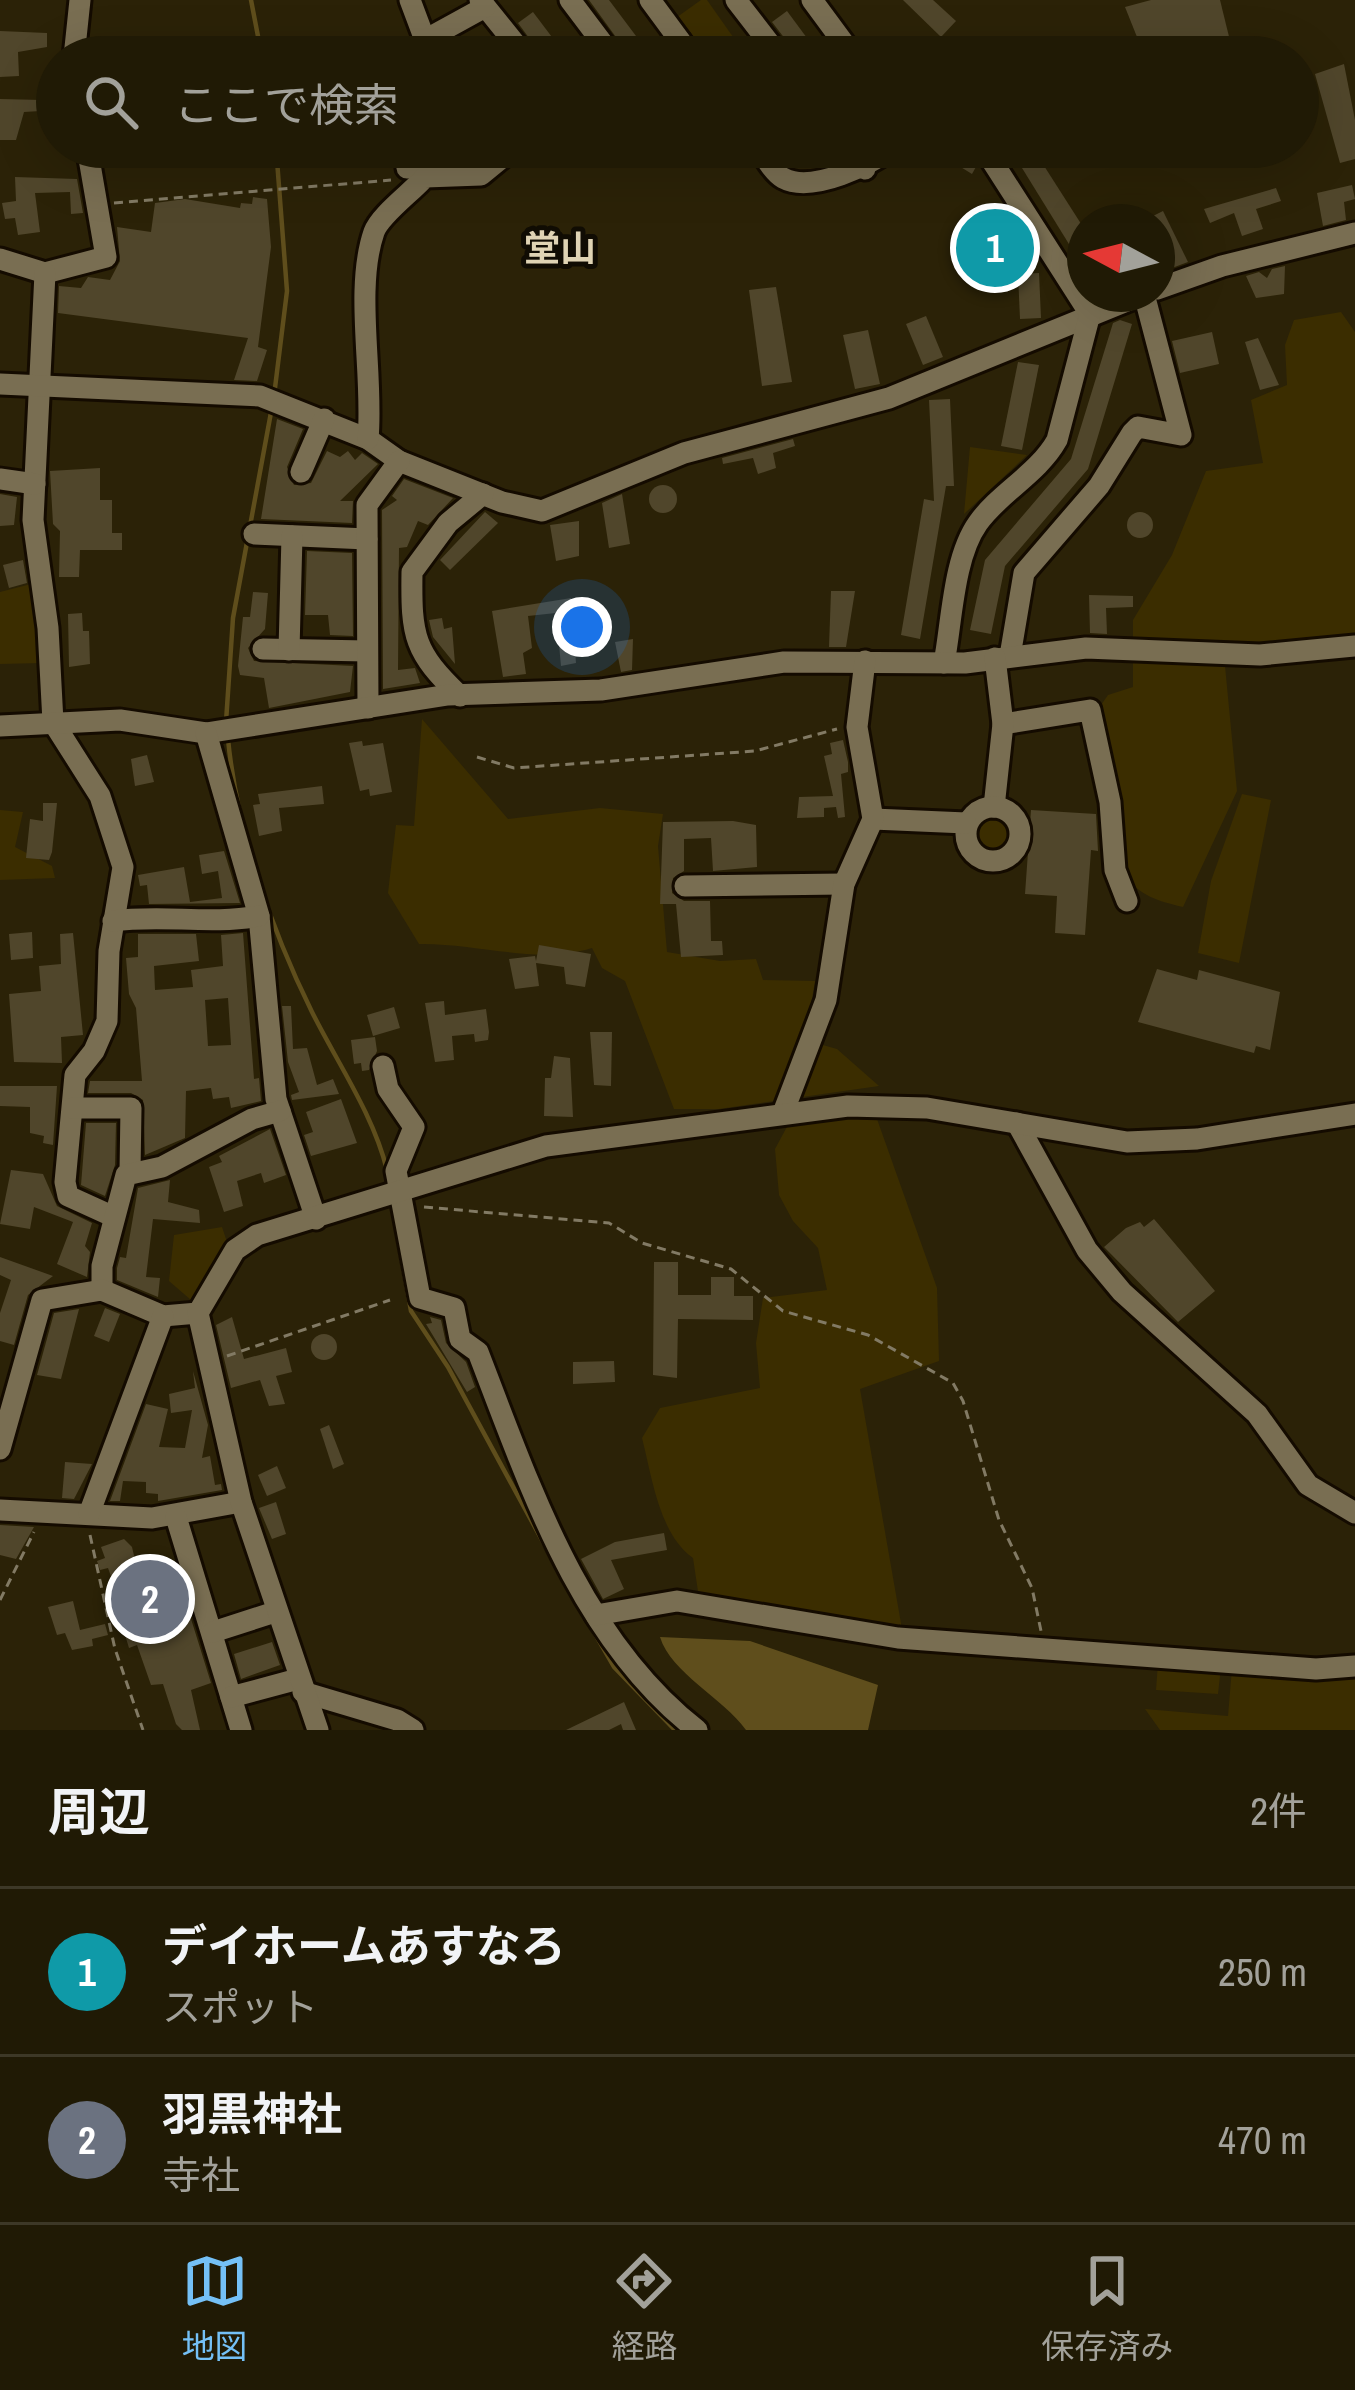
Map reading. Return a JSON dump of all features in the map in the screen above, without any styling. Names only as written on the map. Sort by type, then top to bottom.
[{"type":"street","points":[[76,36],[80,0]]},
{"type":"street","points":[[410,0],[426,36]]},
{"type":"street","points":[[570,0],[597,36]]},
{"type":"street","points":[[650,0],[676,36]]},
{"type":"street","points":[[736,0],[764,36]]},
{"type":"street","points":[[812,0],[839,36]]},
{"type":"street","points":[[445,36],[482,3],[509,36]]},
{"type":"street","points":[[0,259],[46,273],[106,257],[92,168]]},
{"type":"street","points":[[450,168],[481,175]]},
{"type":"street","points":[[368,439],[373,390],[367,289],[375,227],[425,177],[481,175],[489,168]]},
{"type":"street","points":[[773,168],[778,175],[798,182],[865,169]]},
{"type":"street","points":[[944,663],[968,544],[978,523],[1057,440],[1090,314],[996,168]]},
{"type":"street","points":[[1175,283],[1355,233]]},
{"type":"street","points":[[46,273],[37,388],[34,550],[48,628],[53,722],[100,796],[122,858],[107,1021],[94,1051],[74,1075],[68,1196],[112,1216]]},
{"type":"street","points":[[0,384],[270,399],[368,439],[399,461],[525,509],[548,510],[671,458],[889,398],[1095,312]]},
{"type":"street","points":[[994,807],[1003,724],[1002,657],[1024,574],[1099,486],[1138,427],[1181,435],[1149,312]]},
{"type":"street","points":[[301,472],[324,419]]},
{"type":"street","points":[[368,708],[367,505],[399,461]]},
{"type":"street","points":[[0,479],[35,484]]},
{"type":"street","points":[[460,696],[431,672],[418,645],[412,572],[448,523],[483,494]]},
{"type":"street","points":[[254,534],[367,539]]},
{"type":"street","points":[[290,650],[292,536]]},
{"type":"street","points":[[0,726],[120,720],[216,732],[460,696],[601,690],[784,662],[944,663],[1104,648],[1260,656],[1355,646]]},
{"type":"street","points":[[263,649],[367,651]]},
{"type":"street","points":[[783,1113],[826,1000],[844,884],[873,819],[857,727],[865,662]]},
{"type":"street","points":[[1003,724],[1090,710],[1110,802],[1115,870],[1127,901]]},
{"type":"street","points":[[216,732],[259,916],[280,1112],[316,1219]]},
{"type":"street","points":[[873,819],[966,823],[977,812],[994,807],[1016,820],[1013,856],[990,860],[974,853],[966,823]]},
{"type":"street","points":[[685,886],[844,884]]},
{"type":"street","points":[[113,921],[142,917],[205,923],[259,916]]},
{"type":"street","points":[[383,1066],[388,1089],[414,1126],[397,1161],[395,1198],[420,1298],[450,1304],[460,1340],[478,1352],[527,1481],[596,1615],[653,1696],[697,1730]]},
{"type":"street","points":[[318,1730],[241,1502],[198,1312],[244,1242],[395,1198],[546,1146],[783,1113],[896,1105],[1126,1142],[1197,1139],[1355,1114]]},
{"type":"street","points":[[73,1108],[131,1108],[130,1172]]},
{"type":"street","points":[[103,1290],[112,1216],[123,1178],[130,1172],[162,1167],[252,1118],[280,1112]]},
{"type":"street","points":[[1018,1123],[1087,1250],[1122,1292],[1257,1414],[1308,1485],[1355,1513]]},
{"type":"street","points":[[0,1449],[41,1300],[103,1290],[163,1316],[198,1312]]},
{"type":"street","points":[[89,1514],[163,1316]]},
{"type":"street","points":[[0,1510],[176,1517],[241,1502]]},
{"type":"street","points":[[176,1517],[241,1730]]},
{"type":"street","points":[[596,1615],[677,1601],[898,1638],[1316,1669],[1355,1666]]},
{"type":"street","points":[[212,1632],[275,1612]]},
{"type":"street","points":[[231,1697],[300,1686],[413,1730]]},
{"type":"path","points":[[100,205],[425,177]]},
{"type":"path","points":[[477,757],[514,768],[755,751],[815,731],[857,727]]},
{"type":"path","points":[[395,1198],[609,1223],[642,1244],[730,1269],[783,1311],[868,1335],[943,1376],[963,1401],[988,1491],[1032,1588],[1045,1651]]},
{"type":"path","points":[[211,1362],[390,1300]]},
{"type":"path","points":[[0,1600],[45,1512]]},
{"type":"path","points":[[89,1514],[115,1649],[143,1730]]},
{"type":"shaded area","points":[[707,0],[732,36],[684,36],[673,20]]},
{"type":"shaded area","points":[[1341,312],[1355,332],[1355,636],[1223,645],[1237,791],[1183,907],[1165,902],[1143,893],[1124,875],[1099,708],[1108,695],[1133,687],[1133,620],[1172,555],[1206,471],[1263,463],[1251,400],[1287,385],[1285,345],[1294,320]]},
{"type":"shaded area","points":[[970,447],[1027,455],[964,514]]},
{"type":"shaded area","points":[[35,583],[43,663],[0,664],[0,592]]},
{"type":"shaded area","points":[[422,719],[508,819],[600,808],[663,814],[658,846],[667,952],[720,961],[756,959],[763,980],[815,981],[805,1040],[837,1049],[879,1086],[719,1109],[674,1109],[625,981],[602,968],[592,948],[528,954],[419,944],[388,893],[396,825],[414,826]]},
{"type":"shaded area","points":[[1242,794],[1271,800],[1239,963],[1198,953],[1211,881]]},
{"type":"shaded area","points":[[0,810],[23,812],[15,847],[52,866],[55,878],[0,880]]},
{"type":"shaded area","points":[[994,815],[1007,821],[1013,834],[1007,847],[994,853],[981,847],[975,834],[981,821]]},
{"type":"shaded area","points":[[859,1111],[877,1119],[937,1288],[939,1361],[860,1389],[902,1629],[699,1598],[693,1558],[681,1548],[665,1520],[642,1438],[660,1408],[760,1388],[756,1343],[763,1298],[827,1290],[818,1248],[793,1221],[779,1195],[775,1149],[789,1123]]},
{"type":"shaded area","points":[[222,1227],[228,1245],[191,1300],[169,1281],[174,1235]]},
{"type":"shaded area","points":[[660,1637],[750,1641],[878,1685],[868,1730],[746,1730],[686,1674]]},
{"type":"shaded area","points":[[1158,1663],[1221,1667],[1218,1694],[1156,1690]]},
{"type":"shaded area","points":[[1232,1668],[1355,1672],[1355,1730],[1160,1730],[1145,1709],[1228,1716]]},
{"type":"building","points":[[589,0],[609,0],[636,36],[615,36]]},
{"type":"building","points":[[903,0],[933,0],[956,21],[940,36]]},
{"type":"building","points":[[1151,0],[1220,0],[1229,36],[1137,36],[1125,7]]},
{"type":"building","points":[[787,11],[805,36],[783,36],[772,22]]},
{"type":"building","points":[[533,12],[551,36],[528,36],[518,23]]},
{"type":"building","points":[[0,31],[47,33],[36,36],[36,49],[18,52],[19,76],[0,77]]},
{"type":"building","points":[[1344,64],[1355,120],[1355,159],[1340,163],[1319,73]]},
{"type":"building","points":[[0,99],[36,100],[36,111],[24,112],[16,140],[0,140]]},
{"type":"building","points":[[1022,168],[1045,168],[1068,204],[1067,241]]},
{"type":"building","points":[[15,177],[77,179],[83,213],[71,214],[70,192],[35,193],[40,232],[18,235],[15,218],[5,219],[2,203],[16,201]]},
{"type":"building","points":[[1352,185],[1355,199],[1344,202],[1346,220],[1323,226],[1317,193]]},
{"type":"building","points":[[1276,188],[1281,201],[1256,209],[1263,229],[1242,236],[1234,213],[1210,223],[1204,209]]},
{"type":"building","points":[[253,197],[267,199],[271,247],[258,347],[267,350],[257,381],[234,380],[248,338],[58,313],[59,286],[81,288],[88,277],[110,280],[120,261],[117,227],[151,232],[155,203],[185,199],[240,208],[241,203],[252,204]]},
{"type":"building","points":[[996,213],[1022,254],[987,273],[968,243],[991,228],[986,220]]},
{"type":"building","points":[[1175,235],[1188,262],[1175,267]]},
{"type":"building","points":[[1285,266],[1284,294],[1256,298],[1246,276],[1259,272],[1267,278],[1272,269]]},
{"type":"building","points":[[1039,273],[1041,318],[1020,319],[1018,274]]},
{"type":"building","points":[[776,287],[792,382],[762,386],[749,290]]},
{"type":"building","points":[[926,316],[943,357],[923,365],[906,324]]},
{"type":"building","points":[[1113,323],[1132,324],[1088,469],[1005,566],[991,634],[970,630],[985,560],[1071,459]]},
{"type":"building","points":[[868,330],[880,384],[855,389],[843,335]]},
{"type":"building","points":[[1212,332],[1219,364],[1180,373],[1172,341]]},
{"type":"building","points":[[1258,338],[1279,385],[1260,390],[1245,342]]},
{"type":"building","points":[[1018,362],[1039,365],[1022,450],[1001,446]]},
{"type":"building","points":[[950,399],[954,486],[946,486],[920,639],[901,635],[924,499],[934,501],[929,400]]},
{"type":"building","points":[[277,419],[303,429],[287,467],[294,485],[311,483],[327,451],[340,457],[348,451],[355,460],[362,453],[378,464],[340,501],[353,501],[352,523],[261,519]]},
{"type":"building","points":[[793,439],[795,446],[773,453],[776,468],[758,474],[753,458],[723,464],[722,458]]},
{"type":"building","points":[[100,468],[100,500],[112,500],[112,533],[122,533],[122,550],[80,550],[79,577],[59,577],[60,531],[53,524],[50,471]]},
{"type":"building","points":[[404,479],[453,498],[428,525],[418,521],[407,547],[399,548],[398,670],[415,668],[420,683],[383,689],[382,510],[397,500],[392,496]]},
{"type":"building","points":[[663,485],[673,489],[677,499],[673,509],[663,513],[653,509],[649,499],[653,489]]},
{"type":"building","points":[[0,494],[17,497],[14,525],[0,526]]},
{"type":"building","points":[[622,494],[630,544],[609,548],[602,503]]},
{"type":"building","points":[[485,512],[498,523],[450,570],[440,560]]},
{"type":"building","points":[[1140,512],[1153,525],[1140,538],[1127,525]]},
{"type":"building","points":[[579,521],[579,556],[556,561],[550,525]]},
{"type":"building","points":[[307,551],[352,553],[353,636],[330,635],[328,615],[305,615]]},
{"type":"building","points":[[23,560],[27,583],[9,588],[3,565]]},
{"type":"building","points":[[831,591],[855,591],[846,647],[829,647]]},
{"type":"building","points":[[253,592],[268,593],[265,629],[248,648],[254,661],[353,666],[350,692],[269,708],[264,678],[240,675],[238,666],[243,617],[250,617]]},
{"type":"building","points":[[1089,595],[1133,596],[1133,607],[1106,608],[1107,634],[1090,633]]},
{"type":"building","points":[[571,598],[576,663],[561,666],[556,613],[528,616],[532,648],[523,653],[526,674],[503,677],[492,611]]},
{"type":"building","points":[[82,613],[83,631],[89,631],[90,664],[69,667],[68,614]]},
{"type":"building","points":[[442,618],[444,629],[452,627],[455,664],[433,637],[429,620]]},
{"type":"building","points":[[633,639],[632,670],[621,672],[615,642]]},
{"type":"building","points":[[843,740],[848,762],[848,772],[841,774],[845,817],[838,818],[836,807],[824,808],[824,817],[797,818],[799,797],[833,796],[824,756],[832,754],[830,743]]},
{"type":"building","points":[[362,741],[363,746],[383,743],[392,792],[370,796],[369,789],[360,791],[349,743]]},
{"type":"building","points":[[147,755],[154,782],[135,786],[131,759]]},
{"type":"building","points":[[322,786],[324,804],[279,808],[282,831],[259,836],[253,805],[260,804],[258,794]]},
{"type":"building","points":[[43,803],[57,803],[52,852],[49,860],[26,858],[30,819],[43,821]]},
{"type":"building","points":[[1031,810],[1096,814],[1098,851],[1091,850],[1085,935],[1055,933],[1057,896],[1025,894]]},
{"type":"building","points":[[663,822],[756,825],[757,867],[713,871],[711,838],[684,839],[684,871],[673,878],[672,893],[684,901],[710,901],[711,941],[722,941],[723,955],[681,957],[676,904],[660,904]]},
{"type":"building","points":[[224,851],[240,903],[149,904],[147,885],[140,886],[138,875],[184,867],[190,902],[222,898],[218,871],[202,874],[199,855]]},
{"type":"building","points":[[32,932],[33,958],[11,960],[9,934]]},
{"type":"building","points":[[73,933],[83,1035],[61,1037],[62,1063],[14,1062],[9,994],[41,991],[39,966],[61,964],[60,934]]},
{"type":"building","points":[[243,933],[254,1079],[259,1078],[261,1101],[231,1108],[229,1097],[213,1099],[211,1088],[186,1091],[185,1138],[145,1155],[143,1100],[131,1093],[88,1093],[90,1081],[142,1081],[126,958],[138,957],[138,934],[196,934],[199,961],[154,966],[155,990],[193,987],[191,970],[223,966],[221,935]],"holes":[[[228,998],[231,1045],[208,1046],[205,1000]]]},
{"type":"building","points":[[539,945],[591,954],[585,987],[566,984],[564,967],[536,963],[539,986],[515,989],[509,959],[535,956],[536,961]]},
{"type":"building","points":[[1157,969],[1197,980],[1199,970],[1280,992],[1270,1050],[1256,1046],[1254,1053],[1138,1022]]},
{"type":"building","points":[[444,1001],[445,1015],[486,1009],[488,1040],[475,1042],[474,1034],[452,1036],[454,1060],[435,1062],[425,1003]]},
{"type":"building","points":[[282,1006],[291,1006],[293,1049],[307,1048],[317,1085],[333,1079],[339,1094],[292,1100],[291,1095],[299,1092],[288,1062]]},
{"type":"building","points":[[394,1007],[400,1028],[373,1036],[367,1015]]},
{"type":"building","points":[[590,1032],[612,1032],[611,1086],[594,1085]]},
{"type":"building","points":[[375,1037],[377,1051],[369,1070],[362,1071],[361,1063],[354,1064],[351,1040]]},
{"type":"building","points":[[554,1056],[570,1058],[573,1117],[544,1116],[545,1078],[551,1078]]},
{"type":"building","points":[[0,1086],[57,1086],[53,1145],[43,1143],[44,1136],[30,1133],[30,1107],[0,1106]]},
{"type":"building","points":[[341,1099],[357,1143],[311,1156],[304,1135],[313,1132],[306,1112]]},
{"type":"building","points":[[86,1123],[116,1123],[115,1165],[105,1196],[81,1185]]},
{"type":"building","points":[[270,1129],[286,1175],[264,1183],[261,1173],[237,1181],[243,1206],[224,1212],[209,1167],[222,1162],[219,1156]]},
{"type":"building","points":[[11,1170],[43,1174],[57,1206],[92,1223],[85,1246],[90,1252],[87,1277],[57,1264],[73,1222],[34,1207],[30,1229],[0,1224]]},
{"type":"building","points":[[170,1180],[168,1202],[199,1210],[200,1223],[153,1219],[146,1277],[160,1278],[158,1297],[117,1280],[117,1268],[120,1257],[126,1258],[138,1188]]},
{"type":"building","points":[[1154,1219],[1215,1291],[1178,1322],[1104,1247],[1126,1228],[1140,1222],[1144,1227]]},
{"type":"building","points":[[0,1257],[53,1276],[28,1295],[14,1345],[0,1341],[0,1313],[11,1280],[0,1275]]},
{"type":"building","points":[[654,1262],[678,1262],[678,1295],[711,1295],[711,1277],[734,1277],[734,1296],[753,1296],[753,1320],[678,1319],[677,1378],[653,1375]]},
{"type":"building","points":[[105,1308],[120,1314],[109,1342],[94,1336]]},
{"type":"building","points":[[79,1309],[61,1379],[37,1375],[54,1313]]},
{"type":"building","points":[[232,1317],[244,1359],[286,1348],[292,1372],[276,1376],[285,1404],[269,1406],[260,1380],[231,1388],[216,1325]]},
{"type":"building","points":[[430,1317],[441,1320],[446,1343],[466,1362],[475,1387],[467,1392],[426,1324],[432,1323]]},
{"type":"building","points":[[324,1334],[337,1347],[324,1360],[311,1347]]},
{"type":"building","points":[[614,1361],[615,1382],[573,1384],[573,1362]]},
{"type":"building","points":[[193,1371],[208,1425],[202,1458],[210,1456],[215,1485],[221,1484],[222,1490],[158,1501],[158,1494],[146,1493],[146,1482],[123,1481],[120,1501],[110,1501],[146,1404],[168,1409],[159,1447],[185,1448],[192,1410],[171,1413],[169,1394],[195,1388]]},
{"type":"building","points":[[329,1425],[344,1464],[333,1469],[320,1429]]},
{"type":"building","points":[[65,1462],[92,1464],[74,1499],[62,1498]]},
{"type":"building","points":[[277,1466],[286,1488],[267,1496],[258,1475]]},
{"type":"building","points":[[276,1502],[286,1534],[272,1539],[259,1508]]},
{"type":"building","points":[[0,1525],[34,1527],[16,1559],[0,1555]]},
{"type":"building","points":[[664,1533],[667,1550],[611,1560],[624,1589],[603,1599],[581,1559],[615,1542]]},
{"type":"building","points":[[124,1539],[132,1547],[142,1590],[119,1599],[108,1568],[100,1570],[97,1561],[105,1558],[101,1547]]},
{"type":"building","points":[[153,1592],[161,1615],[187,1606],[211,1683],[191,1690],[200,1730],[182,1730],[176,1724],[163,1684],[151,1685],[137,1645],[129,1648],[123,1628],[150,1619],[141,1596]]},
{"type":"building","points":[[73,1601],[80,1630],[105,1624],[108,1635],[92,1639],[93,1646],[72,1650],[65,1633],[57,1635],[48,1607]]},
{"type":"building","points":[[272,1642],[280,1665],[241,1679],[234,1654]]},
{"type":"building","points":[[624,1702],[636,1730],[623,1730],[621,1724],[609,1730],[566,1730]]},
{"type":"waterway","points":[[251,0],[258,36]]},
{"type":"waterway","points":[[274,396],[287,291],[278,168]]},
{"type":"waterway","points":[[226,722],[233,618],[272,407]]},
{"type":"waterway","points":[[228,739],[239,809],[270,913],[312,1012],[364,1109],[387,1170]]},
{"type":"waterway","points":[[392,1205],[411,1311],[448,1367],[568,1588]]},
{"type":"waterway","points":[[583,1613],[614,1667],[675,1730]]},
{"type":"place","name":"デイホームあすなろ","points":[[995,248]]},
{"type":"place","name":"羽黒神社","points":[[150,1599]]},
{"type":"district","name":"堂山","points":[[560,248]]}]
